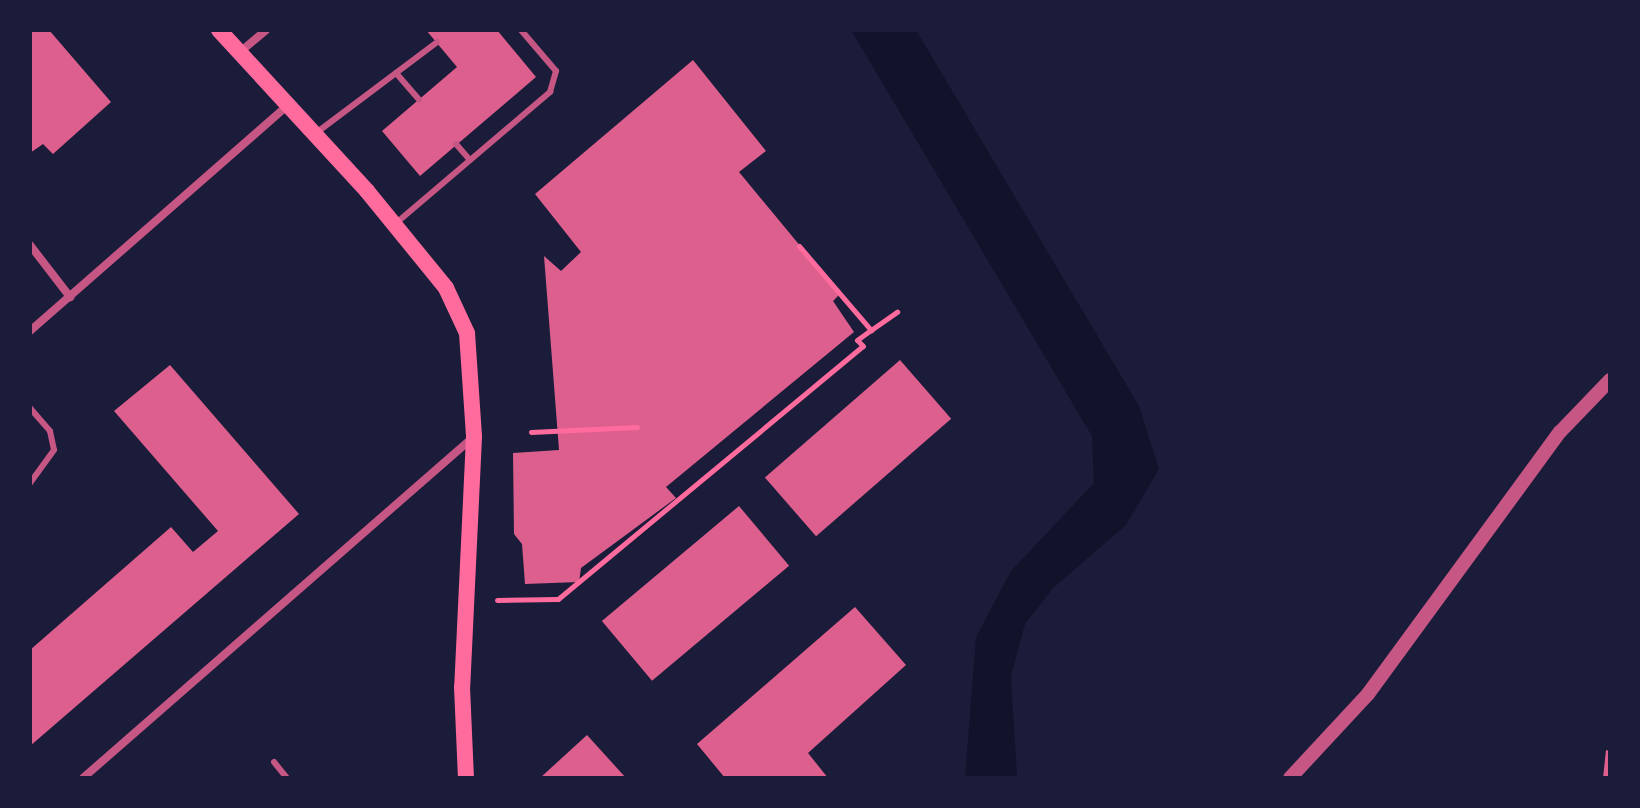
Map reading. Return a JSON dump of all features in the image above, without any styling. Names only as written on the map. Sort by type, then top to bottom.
[{"type":"main road","points":[[219,30],[316,133],[446,288],[467,333],[474,437],[466,601],[466,778]]},
{"type":"street","points":[[240,52],[266,30]]},
{"type":"street","points":[[30,331],[289,105]]},
{"type":"street","points":[[30,245],[70,297]]},
{"type":"street","points":[[1290,778],[1368,694],[1560,432],[1610,380]]},
{"type":"street","points":[[83,778],[474,437]]},
{"type":"lane","points":[[394,226],[555,82],[556,71],[521,30]]},
{"type":"lane","points":[[316,133],[437,42]]},
{"type":"lane","points":[[396,73],[419,99]]},
{"type":"lane","points":[[456,144],[470,160]]},
{"type":"lane","points":[[30,408],[50,431],[54,450],[30,483]]},
{"type":"lane","points":[[274,762],[287,778]]},
{"type":"path","points":[[799,246],[871,330]]},
{"type":"path","points":[[466,601],[558,599],[863,346],[857,340],[897,312]]},
{"type":"path","points":[[531,432],[637,427]]},
{"type":"shaded area","points":[[851,30],[916,30],[1139,406],[1159,469],[1126,525],[1053,588],[1025,624],[1011,676],[1017,778],[965,778],[976,637],[1011,571],[1094,483],[1092,436]]},
{"type":"building","points":[[30,30],[49,30],[111,102],[53,154],[43,144],[30,153]]},
{"type":"building","points":[[426,30],[497,30],[536,77],[420,176],[382,131],[457,67]]},
{"type":"building","points":[[693,60],[766,151],[739,172],[840,294],[833,301],[854,332],[666,487],[676,498],[581,568],[579,582],[525,584],[522,544],[514,534],[513,453],[559,450],[544,256],[561,271],[581,252],[535,194]]},
{"type":"building","points":[[900,360],[951,419],[816,536],[765,477]]},
{"type":"building","points":[[170,365],[299,514],[30,746],[30,650],[171,527],[193,552],[218,531],[114,411]]},
{"type":"building","points":[[739,506],[789,566],[652,681],[602,621]]},
{"type":"building","points":[[855,607],[906,665],[808,753],[828,778],[725,778],[697,744]]},
{"type":"building","points":[[587,735],[626,778],[540,778]]},
{"type":"building","points":[[1606,750],[1610,751],[1610,778],[1603,778]]}]
